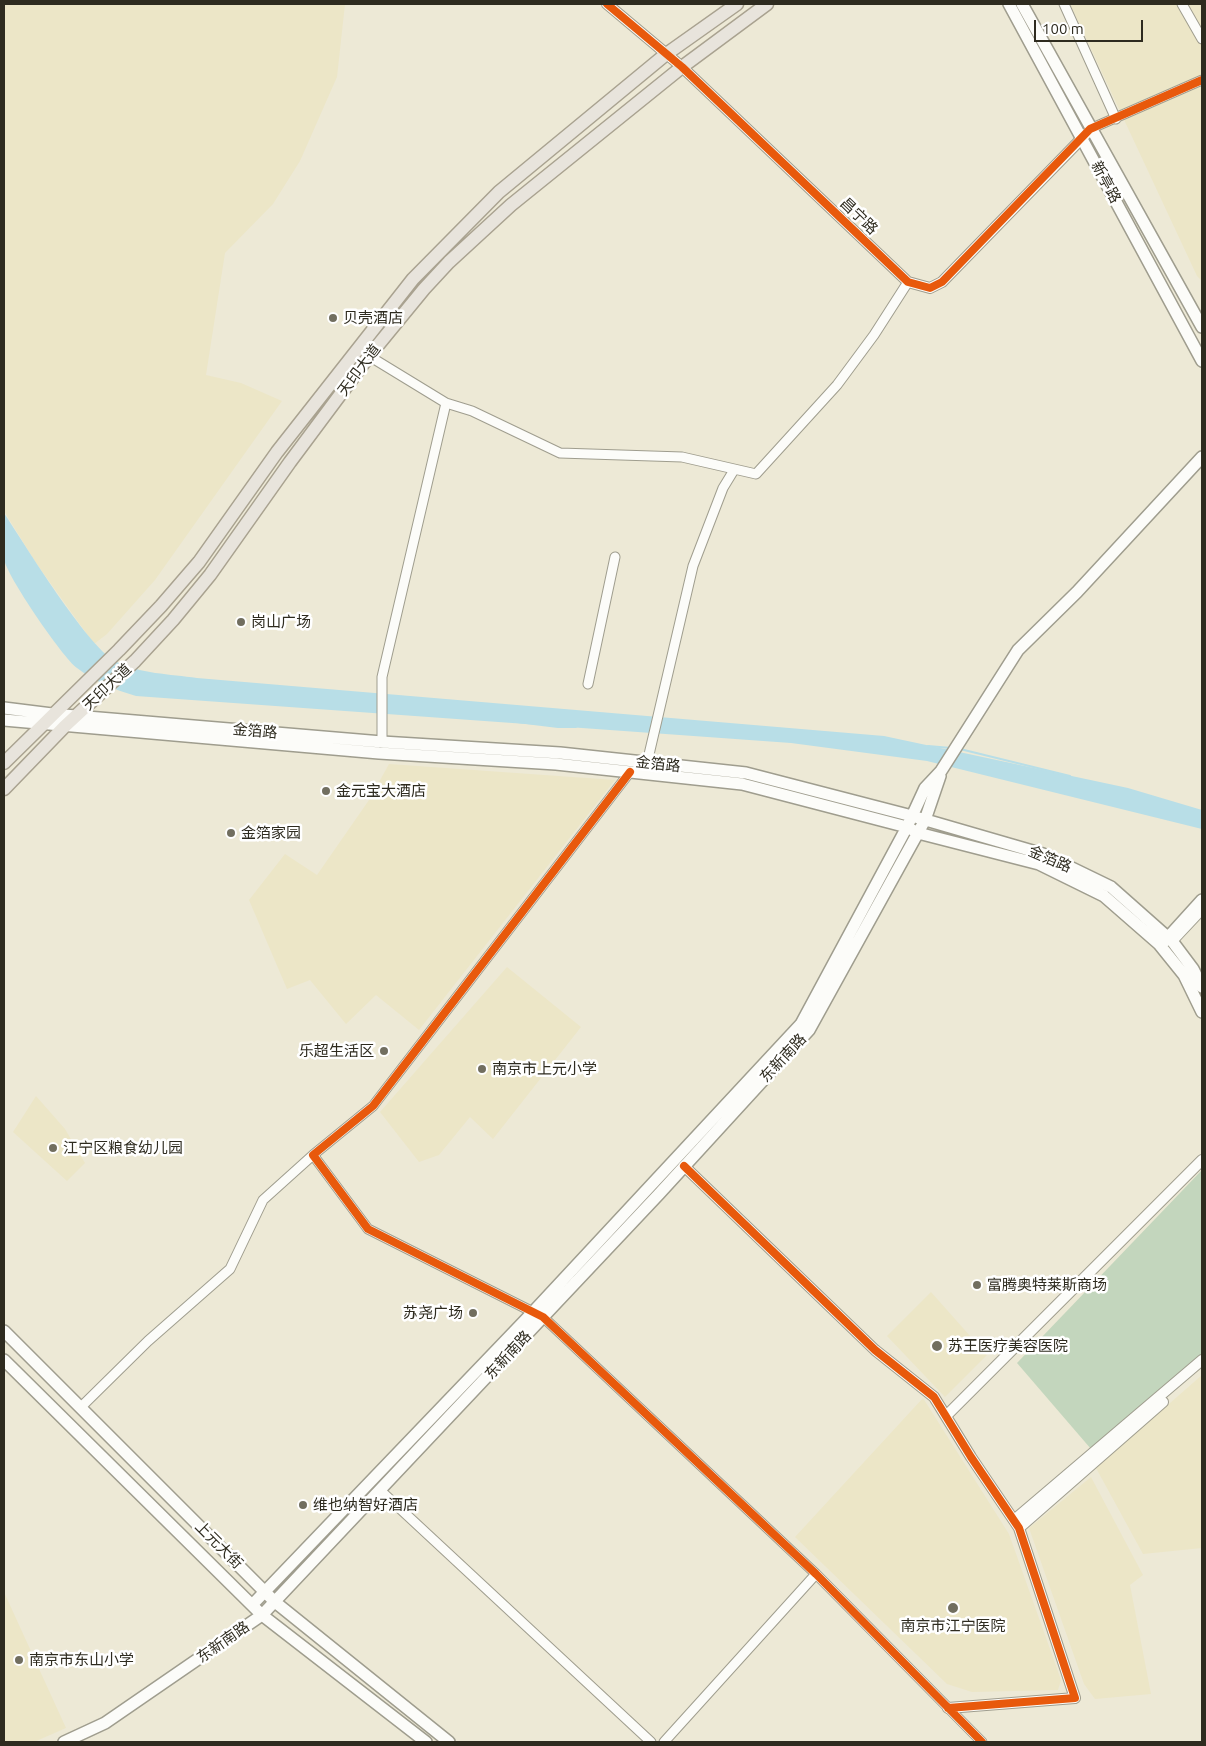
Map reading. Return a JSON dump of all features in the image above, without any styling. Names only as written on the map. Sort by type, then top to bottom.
[{"type":"main road","name":"天印大道","points":[[4,763],[119,650],[199,562],[277,452],[413,279],[499,192],[665,55],[737,4]]},
{"type":"main road","name":"天印大道","points":[[4,789],[64,727],[135,661],[210,575],[290,462],[369,356],[424,289],[480,233],[682,68],[767,4]]},
{"type":"main road","name":"新亭路","points":[[1009,4],[1202,327]]},
{"type":"main road","name":"新亭路","points":[[1022,4],[1202,361]]},
{"type":"main road","points":[[941,771],[1018,650],[1077,592],[1202,457]]},
{"type":"main road","name":"金箔路","points":[[4,708],[52,714],[382,742],[560,753],[746,773],[910,822],[918,832],[1039,864],[1104,896],[1167,942],[1202,1012]]},
{"type":"main road","name":"金箔路","points":[[4,720],[64,727],[378,753],[556,764],[742,784],[910,822],[925,820],[1043,854],[1111,887],[1193,969],[1202,987]]},
{"type":"main road","name":"东新南路","points":[[252,1605],[684,1166],[810,1030],[925,820],[941,771]]},
{"type":"main road","name":"东新南路","points":[[64,1742],[105,1723],[262,1615],[381,1491],[538,1314],[801,1024],[910,822],[925,788],[941,771]]},
{"type":"main road","points":[[1167,942],[1202,900]]},
{"type":"main road","name":"上元大街","points":[[4,1331],[274,1602],[449,1742]]},
{"type":"main road","name":"上元大街","points":[[4,1360],[262,1615],[426,1742]]},
{"type":"street","name":"昌宁路","points":[[607,4],[682,68],[908,282]]},
{"type":"street","points":[[1064,4],[1116,119]]},
{"type":"street","points":[[1182,4],[1202,39]]},
{"type":"street","points":[[369,356],[446,403],[472,411],[560,453],[682,457],[756,474],[837,385],[874,335],[908,282],[930,288],[942,282],[1086,133],[1202,80]]},
{"type":"street","points":[[382,742],[382,677],[446,403]]},
{"type":"street","points":[[647,763],[693,566],[723,488],[734,470]]},
{"type":"street","points":[[588,684],[615,557]]},
{"type":"street","points":[[81,1407],[148,1340],[230,1269],[262,1200],[373,1106],[630,772]]},
{"type":"street","points":[[1167,942],[1202,908]]},
{"type":"street","points":[[313,1155],[368,1229],[538,1314],[816,1574],[982,1742]]},
{"type":"street","points":[[946,1416],[1202,1160]]},
{"type":"street","points":[[684,1166],[875,1350],[934,1397],[1016,1524],[1075,1698],[948,1708]]},
{"type":"street","points":[[1016,1524],[1202,1360]]},
{"type":"street","points":[[1016,1524],[1202,1368]]},
{"type":"street","points":[[381,1491],[651,1742]]},
{"type":"street","points":[[664,1742],[816,1574]]},
{"type":"shaded area","points":[[4,4],[345,4],[337,77],[300,161],[273,204],[225,253],[206,375],[241,383],[282,401],[155,580],[107,634],[94,644],[36,563],[4,511]]},
{"type":"shaded area","points":[[1070,4],[1202,4],[1202,281],[1197,276]]},
{"type":"shaded area","points":[[389,764],[615,780],[419,1030],[376,995],[346,1024],[310,980],[287,989],[249,900],[285,854],[317,875],[369,800]]},
{"type":"shaded area","name":"南京市上元小学","points":[[507,967],[581,1027],[493,1139],[470,1117],[439,1155],[419,1162],[380,1112]]},
{"type":"shaded area","name":"江宁区粮食幼儿园","points":[[36,1096],[65,1129],[85,1163],[67,1181],[13,1132]]},
{"type":"shaded area","name":"苏王医疗美容医院","points":[[931,1292],[987,1355],[945,1397],[887,1336]]},
{"type":"shaded area","points":[[1202,1375],[1202,1548],[1143,1554],[1096,1468]]},
{"type":"shaded area","name":"南京市江宁医院","points":[[923,1398],[1009,1534],[1061,1680],[1058,1690],[972,1692],[947,1684],[795,1537]]},
{"type":"shaded area","points":[[1091,1477],[1143,1575],[1130,1585],[1151,1694],[1095,1699],[1084,1684],[1029,1528]]},
{"type":"shaded area","name":"南京市东山小学","points":[[4,1592],[66,1728],[34,1742],[4,1742]]},
{"type":"green space","points":[[1202,1170],[1202,1353],[1091,1449],[1017,1363]]},
{"type":"water","points":[[4,513],[41,570],[89,636],[103,652],[115,661],[135,669],[197,678],[884,736],[1128,788],[1202,810],[1202,829],[927,761],[791,743],[136,696],[105,685],[77,668],[48,633],[24,598],[7,568],[3,548]]},
{"type":"waterway","points":[[509,721],[558,727],[576,727]]},
{"type":"waterway","points":[[928,746],[951,748]]},
{"type":"waterway","points":[[960,749],[1070,776]]},
{"type":"cycle path","points":[[607,4],[682,67],[908,282],[930,288],[942,282],[1090,129],[1202,80]]},
{"type":"cycle path","points":[[630,772],[373,1106],[313,1155],[368,1229],[543,1317],[816,1574],[982,1742]]},
{"type":"cycle path","points":[[684,1166],[875,1350],[934,1397],[971,1457],[1019,1528],[1075,1698],[948,1708]]},
{"type":"place","name":"贝壳酒店","points":[[333,318]]},
{"type":"place","name":"岗山广场","points":[[241,622]]},
{"type":"place","name":"金元宝大酒店","points":[[326,791]]},
{"type":"place","name":"金箔家园","points":[[231,833]]},
{"type":"place","name":"乐超生活区","points":[[384,1051]]},
{"type":"place","name":"南京市上元小学","points":[[482,1069]]},
{"type":"place","name":"江宁区粮食幼儿园","points":[[53,1148]]},
{"type":"place","name":"富腾奥特莱斯商场","points":[[977,1285]]},
{"type":"place","name":"苏尧广场","points":[[473,1313]]},
{"type":"place","name":"苏王医疗美容医院","points":[[937,1346]]},
{"type":"place","name":"维也纳智好酒店","points":[[303,1505]]},
{"type":"place","name":"南京市江宁医院","points":[[953,1608]]},
{"type":"place","name":"南京市东山小学","points":[[19,1660]]}]
